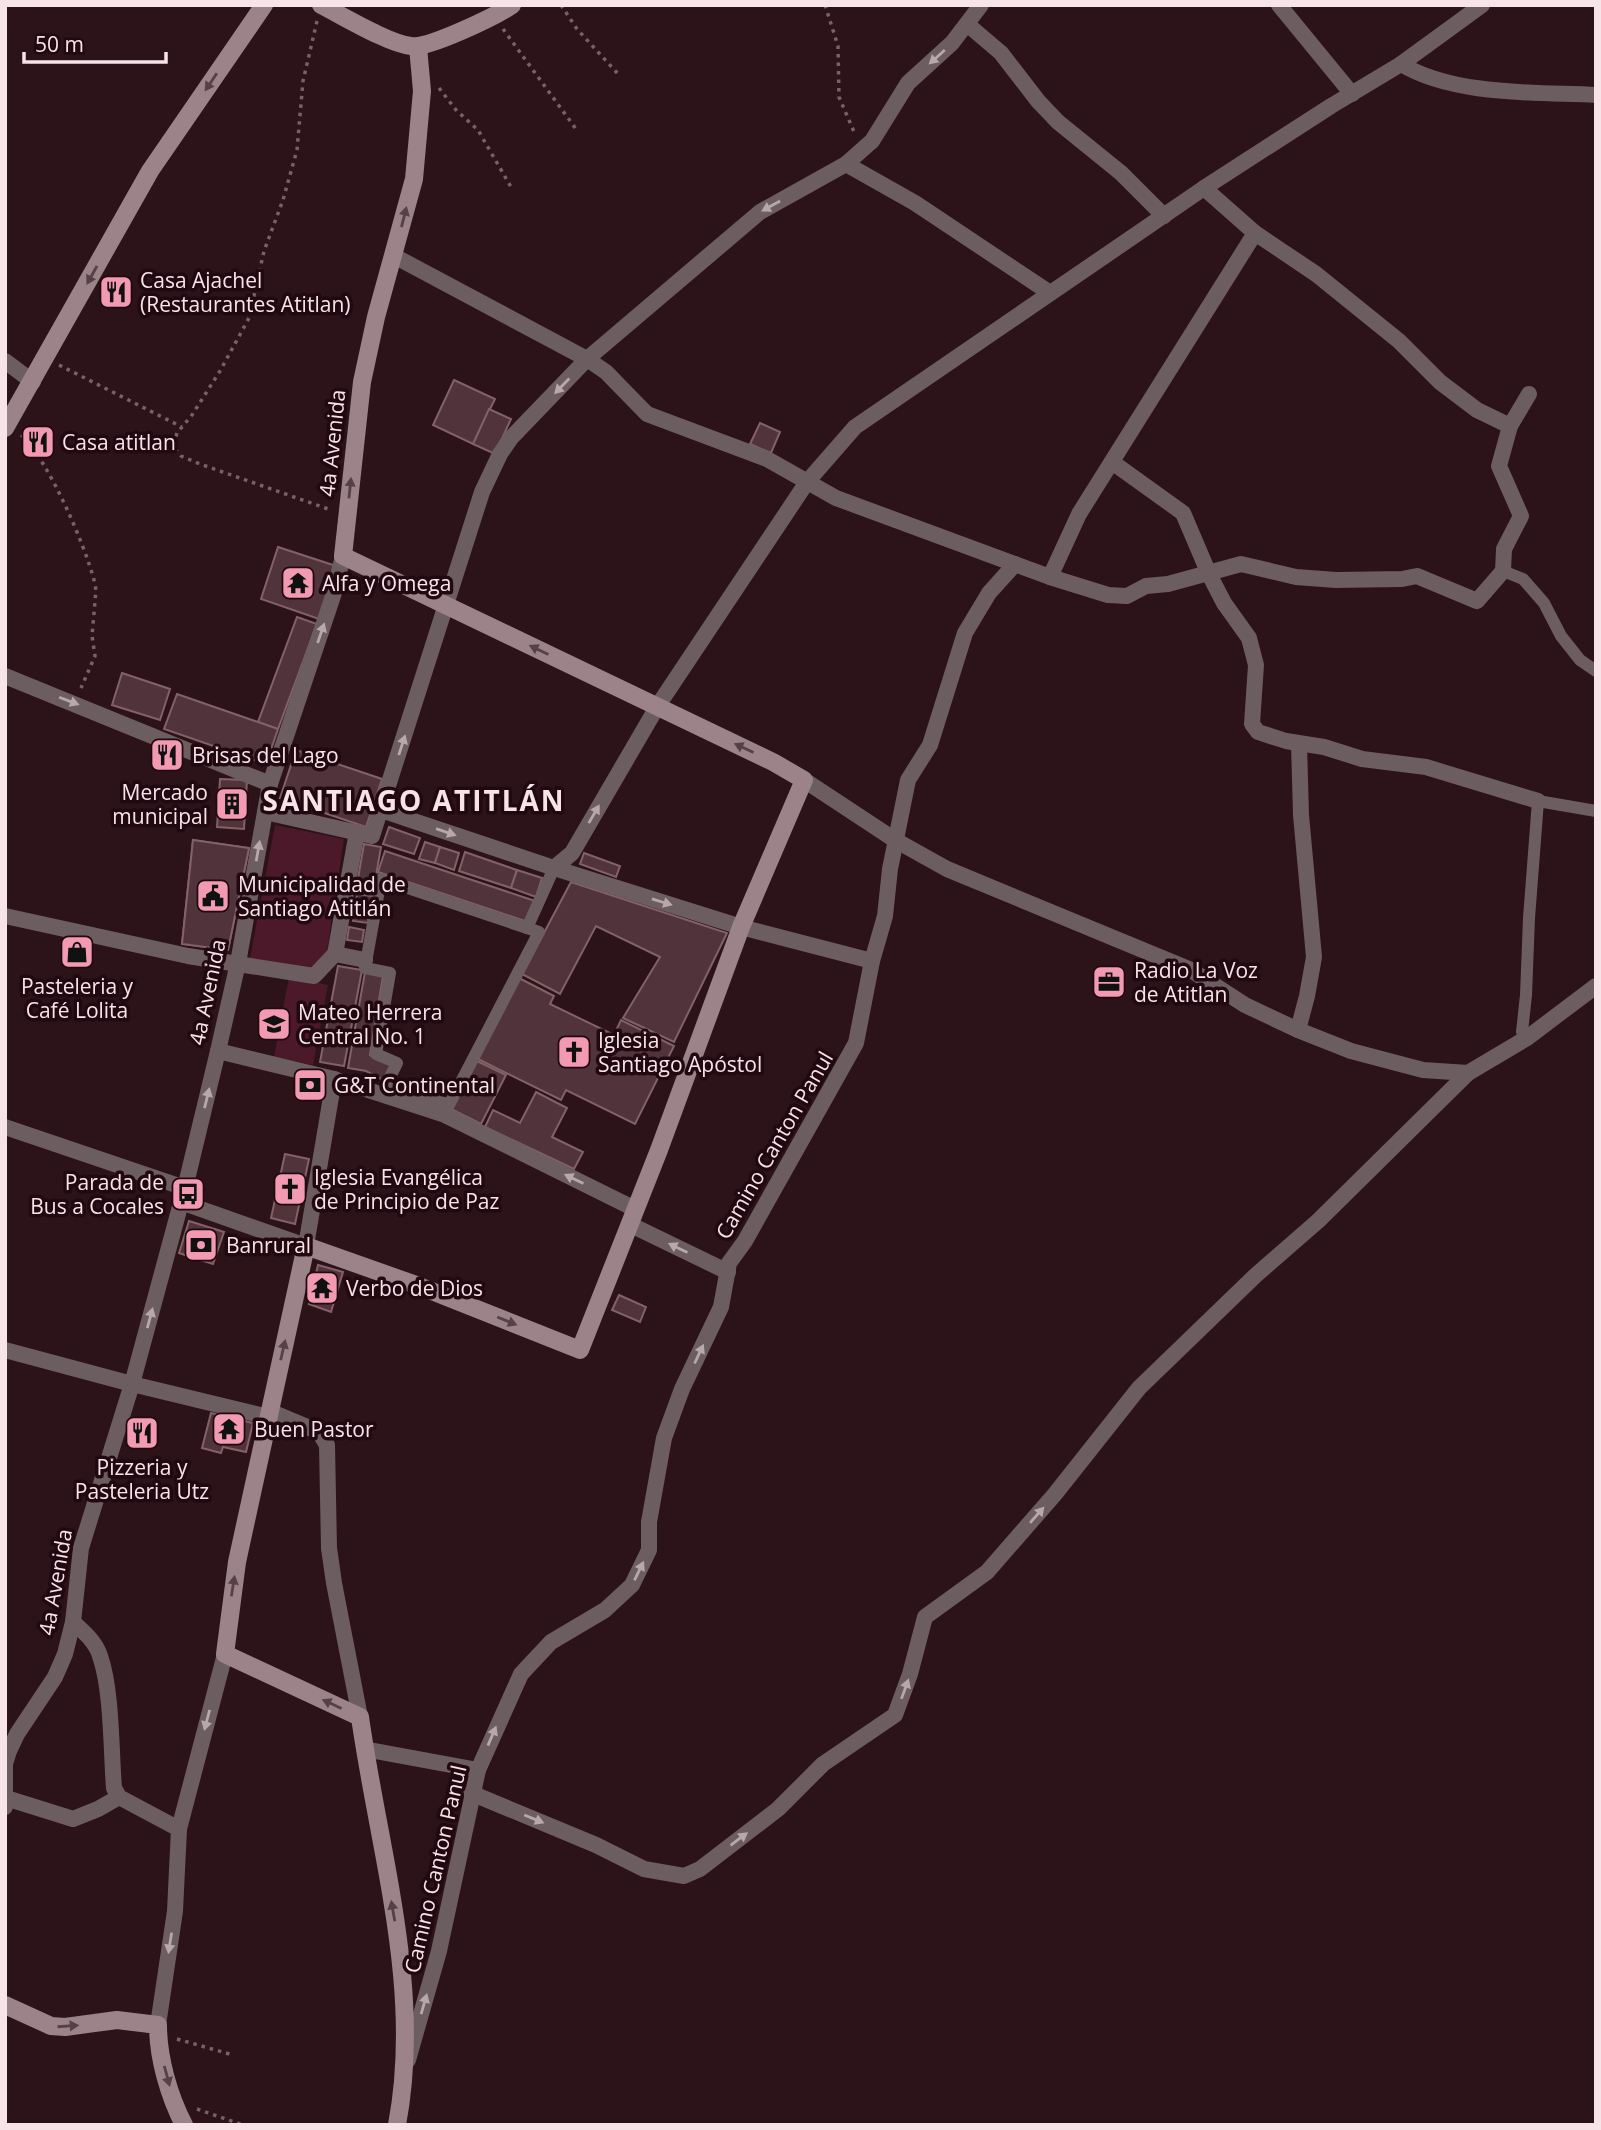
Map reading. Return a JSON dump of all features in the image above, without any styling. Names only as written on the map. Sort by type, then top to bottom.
[{"type":"main road","points":[[6,427],[150,171],[264,5]]},
{"type":"main road","points":[[319,11],[398,43],[418,47],[495,16],[512,5]]},
{"type":"main road","name":"4a Avenida","points":[[343,556],[362,382],[376,317],[414,179],[422,91],[418,47]]},
{"type":"main road","points":[[343,556],[773,762],[804,780],[741,927],[580,1350],[419,1286],[306,1246],[236,1562],[225,1654],[360,1717],[402,1962],[405,2069],[397,2125]]},
{"type":"main road","points":[[5,2005],[51,2026],[132,2020],[158,2029],[158,2043],[174,2104],[184,2125]]},
{"type":"street","points":[[265,812],[372,836],[482,492],[500,454],[511,438],[587,359],[760,212],[846,164],[872,141],[908,83],[952,43],[981,5]]},
{"type":"street","points":[[1279,5],[1352,94]]},
{"type":"street","points":[[527,928],[554,868],[572,853],[657,707],[807,482],[855,427],[1204,188],[1401,64],[1482,5]]},
{"type":"street","points":[[967,24],[1001,53],[1058,122],[1121,173],[1164,216]]},
{"type":"street","points":[[1401,64],[1413,72],[1465,86],[1596,95]]},
{"type":"street","points":[[846,164],[915,203],[1050,293]]},
{"type":"street","points":[[1204,188],[1255,233],[1326,283],[1399,341],[1440,382],[1476,410],[1510,426]]},
{"type":"street","points":[[1050,577],[1079,514],[1255,233]]},
{"type":"street","points":[[394,256],[587,359],[606,373],[647,414],[767,459],[836,498],[1050,577],[1108,595],[1127,596],[1146,586],[1168,584],[1241,564],[1296,577],[1322,579],[1402,579],[1417,576],[1476,601],[1503,571],[1504,549],[1521,516],[1499,466],[1510,426],[1529,394]]},
{"type":"street","points":[[5,362],[33,382]]},
{"type":"street","points":[[1112,462],[1183,513],[1224,603],[1249,638],[1256,665],[1252,724],[1258,732],[1362,759],[1426,767],[1538,801],[1596,811]]},
{"type":"street","name":"4a Avenida","points":[[6,1803],[5,1764],[17,1734],[61,1666],[73,1622],[81,1548],[132,1384],[183,1195],[218,1051],[238,963],[270,784],[333,596],[343,556]]},
{"type":"street","name":"Camino Canton Panul","points":[[405,2069],[439,1951],[478,1770],[521,1674],[551,1642],[605,1610],[632,1585],[649,1550],[649,1522],[664,1438],[682,1390],[721,1307],[729,1264],[745,1241],[856,1043],[872,961],[885,916],[895,840],[908,779],[930,745],[965,633],[989,593],[1015,564]]},
{"type":"street","points":[[1503,571],[1523,579],[1544,603],[1567,644],[1580,660],[1596,671]]},
{"type":"street","points":[[5,676],[270,784]]},
{"type":"street","points":[[1298,1030],[1314,957],[1301,814],[1299,744]]},
{"type":"street","points":[[804,780],[895,840],[947,869],[1191,970],[1245,1005],[1298,1030],[1351,1051],[1423,1070],[1468,1073]]},
{"type":"street","points":[[1527,1038],[1522,1032],[1538,801]]},
{"type":"street","points":[[381,810],[741,927],[872,961]]},
{"type":"street","points":[[5,916],[102,939],[314,976],[335,954],[357,832]]},
{"type":"street","points":[[381,879],[527,928],[539,932],[449,1105],[388,1082],[397,1063],[376,1054],[390,973],[365,968],[381,879]]},
{"type":"street","points":[[335,954],[365,960]]},
{"type":"street","points":[[471,1793],[596,1844],[644,1869],[684,1876],[700,1869],[778,1809],[823,1764],[895,1714],[910,1674],[925,1617],[987,1572],[1055,1494],[1139,1388],[1256,1275],[1318,1221],[1468,1073],[1527,1038],[1596,986]]},
{"type":"street","points":[[218,1051],[334,1079],[445,1115],[728,1272]]},
{"type":"street","points":[[5,1127],[183,1195],[306,1246],[334,1079]]},
{"type":"street","points":[[5,1350],[132,1384],[269,1414],[319,1432],[327,1445],[332,1571],[360,1717]]},
{"type":"street","points":[[73,1622],[86,1634],[100,1654],[114,1788],[119,1797],[179,1829]]},
{"type":"street","points":[[158,2029],[175,1911],[179,1829],[225,1654]]},
{"type":"street","points":[[364,1749],[478,1770]]},
{"type":"street","points":[[6,1803],[73,1819],[119,1797]]},
{"type":"path","points":[[561,5],[577,29],[619,75]]},
{"type":"path","points":[[825,5],[838,46],[839,97],[862,149]]},
{"type":"path","points":[[319,11],[303,81],[297,150],[283,200],[264,251],[249,318],[220,371],[173,439],[175,451],[181,456],[347,515]]},
{"type":"path","points":[[495,16],[576,129]]},
{"type":"path","points":[[421,77],[437,86],[456,110],[475,125],[491,148],[497,165],[511,187]]},
{"type":"path","points":[[46,358],[182,427]]},
{"type":"path","points":[[6,427],[30,444],[51,478],[94,580],[96,590],[92,636],[95,656],[75,703]]},
{"type":"path","points":[[158,2029],[233,2055]]},
{"type":"path","points":[[174,2104],[243,2125]]},
{"type":"shaded area","points":[[275,825],[344,839],[326,958],[310,968],[250,958]]},
{"type":"shaded area","points":[[289,977],[328,985],[313,1065],[274,1057]]},
{"type":"building","points":[[454,380],[495,399],[473,444],[433,425]]},
{"type":"building","points":[[489,409],[511,419],[495,454],[473,444]]},
{"type":"building","points":[[760,423],[780,432],[771,453],[750,444]]},
{"type":"building","name":"Alfa y Omega","points":[[278,547],[336,566],[319,619],[261,599]]},
{"type":"building","points":[[297,617],[317,624],[278,729],[258,722]]},
{"type":"building","points":[[122,673],[170,689],[160,720],[112,705]]},
{"type":"building","points":[[177,694],[278,729],[266,764],[164,729]]},
{"type":"building","points":[[296,750],[382,779],[366,827],[280,798]]},
{"type":"building","name":"Mercado municipal","points":[[220,779],[247,780],[244,829],[217,827]]},
{"type":"building","points":[[389,827],[420,838],[414,854],[383,844]]},
{"type":"building","name":"Municipalidad de Santiago Atitlán","points":[[193,840],[249,848],[228,950],[182,944]],"holes":[[[210,861],[224,862],[220,880],[209,879]],[[204,920],[212,921],[209,937],[202,936]]]},
{"type":"building","name":"Municipalidad de Santiago Atitlán","points":[[193,840],[249,848],[228,950],[182,944]]},
{"type":"building","points":[[425,842],[440,847],[435,863],[419,859]]},
{"type":"building","points":[[364,844],[381,847],[373,893],[356,890]]},
{"type":"building","points":[[440,847],[459,853],[454,870],[435,863]]},
{"type":"building","points":[[385,851],[535,901],[528,922],[378,872]]},
{"type":"building","points":[[465,852],[517,870],[511,888],[459,871]]},
{"type":"building","points":[[584,853],[620,866],[616,877],[580,864]]},
{"type":"building","points":[[517,870],[542,878],[536,897],[511,888]]},
{"type":"building","points":[[571,882],[727,933],[674,1042],[623,1018],[660,957],[596,926],[560,994],[522,974]]},
{"type":"building","points":[[357,894],[372,896],[368,923],[353,921]]},
{"type":"building","points":[[349,927],[364,930],[362,942],[347,940]]},
{"type":"building","points":[[338,966],[362,970],[344,1066],[320,1062]]},
{"type":"building","points":[[365,972],[383,976],[370,1055],[392,1065],[385,1081],[366,1071],[348,1068]]},
{"type":"building","name":"Iglesia Santiago Apóstol","points":[[515,976],[554,996],[550,1004],[614,1035],[621,1020],[674,1046],[635,1124],[566,1090],[561,1100],[474,1057]]},
{"type":"building","points":[[475,1060],[506,1075],[481,1124],[451,1109]]},
{"type":"building","points":[[536,1092],[567,1108],[552,1137],[583,1152],[574,1169],[485,1127],[493,1110],[520,1123]]},
{"type":"building","name":"Iglesia Evangélica de Principio de Paz","points":[[285,1154],[309,1159],[295,1224],[271,1218]]},
{"type":"building","points":[[189,1221],[224,1232],[213,1264],[179,1253]]},
{"type":"building","points":[[318,1265],[343,1272],[331,1312],[309,1304]]},
{"type":"building","points":[[619,1295],[646,1307],[640,1322],[612,1310]]},
{"type":"building","points":[[211,1413],[253,1423],[246,1452],[223,1447],[221,1453],[202,1448]]},
{"type":"place","name":"Casa Ajachel (Restaurantes Atitlan)","points":[[116,292]]},
{"type":"place","name":"Casa atitlan","points":[[38,442]]},
{"type":"place","name":"Alfa y Omega","points":[[298,583]]},
{"type":"place","name":"Brisas del Lago","points":[[167,755]]},
{"type":"place","name":"Mercado municipal","points":[[232,804]]},
{"type":"place","name":"Municipalidad de Santiago Atitlán","points":[[213,896]]},
{"type":"place","name":"Pasteleria y Café Lolita","points":[[77,952]]},
{"type":"place","name":"Radio La Voz de Atitlan","points":[[1109,982]]},
{"type":"place","name":"Mateo Herrera Central No. 1","points":[[274,1024]]},
{"type":"place","name":"Iglesia Santiago Apóstol","points":[[574,1052]]},
{"type":"place","name":"G&T Continental","points":[[310,1085]]},
{"type":"place","name":"Iglesia Evangélica de Principio de Paz","points":[[290,1189]]},
{"type":"place","name":"Parada de Bus a Cocales","points":[[188,1194]]},
{"type":"place","name":"Banrural","points":[[201,1245]]},
{"type":"place","name":"Verbo de Dios","points":[[322,1288]]},
{"type":"place","name":"Buen Pastor","points":[[229,1429]]},
{"type":"place","name":"Pizzeria y Pasteleria Utz","points":[[142,1433]]},
{"type":"district","name":"SANTIAGO ATITLÁN","points":[[414,800]]}]
